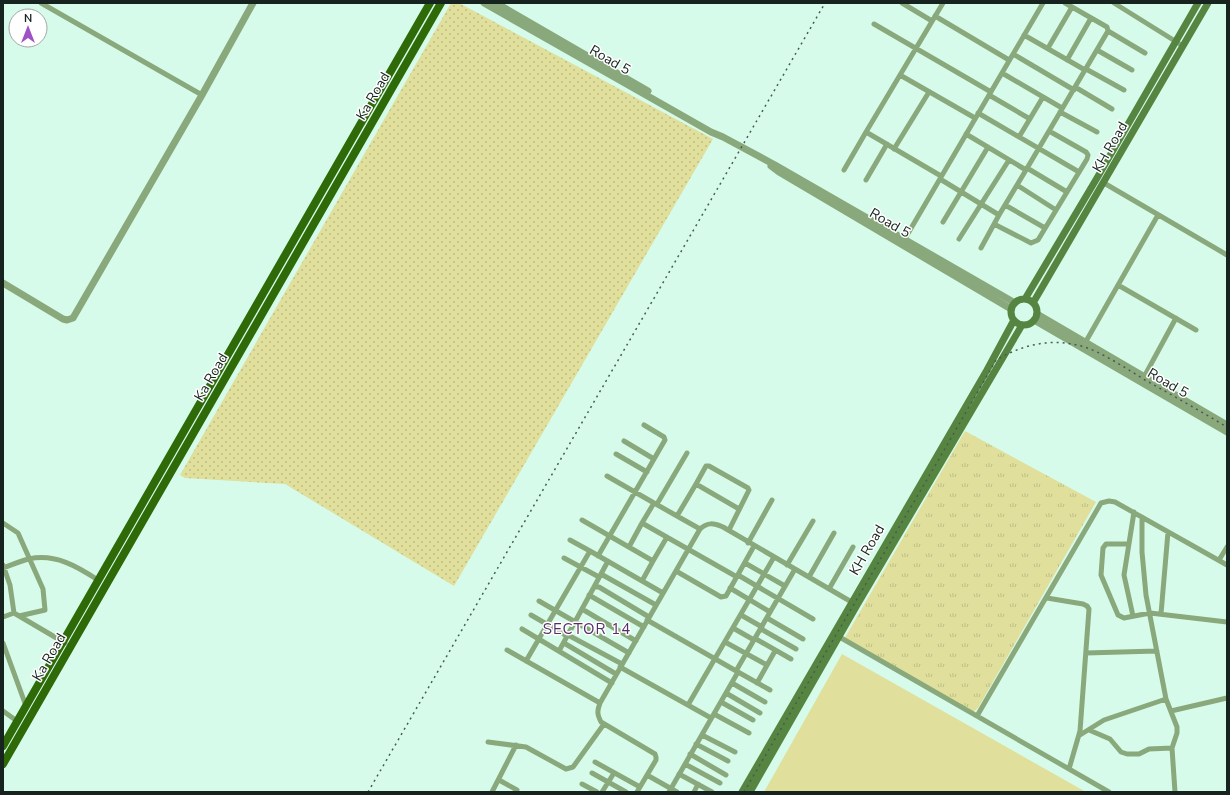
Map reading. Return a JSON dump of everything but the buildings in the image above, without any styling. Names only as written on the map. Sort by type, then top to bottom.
[{"type":"main road","name":"Ka Road","points":[[3,746],[430,3]]},
{"type":"main road","name":"Ka Road","points":[[3,764],[441,3]]},
{"type":"main road","name":"KH Road","points":[[1025,299],[1198,3]]},
{"type":"main road","name":"KH Road","points":[[1033,303],[1208,3]]},
{"type":"main road","points":[[340,160],[348,165]]},
{"type":"main road","points":[[1025,299],[1033,303],[1036,308],[1035,317],[1028,324],[1022,325],[1014,320],[1011,315],[1013,306],[1018,301],[1025,299]]},
{"type":"main road","name":"KH Road","points":[[750,792],[836,635],[1014,320]]},
{"type":"main road","name":"KH Road","points":[[854,603],[1022,325]]},
{"type":"main road","points":[[235,343],[243,348]]},
{"type":"main road","name":"KH Road","points":[[742,792],[836,635]]},
{"type":"street","points":[[41,3],[202,95]]},
{"type":"street","points":[[3,283],[63,319],[67,320],[73,318],[202,95],[253,3]]},
{"type":"street","name":"Road 5","points":[[484,3],[711,132],[724,137],[758,156],[779,172],[1013,306]]},
{"type":"street","name":"Road 5","points":[[496,3],[713,128],[724,137]]},
{"type":"street","points":[[902,3],[934,18],[1010,60]]},
{"type":"street","points":[[844,170],[943,3]]},
{"type":"street","points":[[903,242],[1043,3]]},
{"type":"street","points":[[1065,3],[1145,53]]},
{"type":"street","points":[[1114,3],[1183,46]]},
{"type":"street","points":[[1048,48],[1072,8]]},
{"type":"street","points":[[1067,60],[1091,18]]},
{"type":"street","points":[[874,24],[990,93],[1030,119]]},
{"type":"street","points":[[981,248],[1108,31]]},
{"type":"street","points":[[1024,35],[1085,70],[1124,90]]},
{"type":"street","points":[[1098,50],[1132,70]]},
{"type":"street","points":[[1013,54],[1112,109]]},
{"type":"street","points":[[1002,73],[1043,97],[1097,132]]},
{"type":"street","points":[[900,75],[929,92],[1018,137],[1079,172]]},
{"type":"street","points":[[894,149],[929,92]]},
{"type":"street","points":[[1018,137],[1043,97]]},
{"type":"street","points":[[994,224],[1030,243],[1038,240],[1087,160],[1088,155],[1086,152],[1049,131]]},
{"type":"street","points":[[866,132],[999,215]]},
{"type":"street","points":[[966,134],[1067,192]]},
{"type":"street","points":[[866,180],[886,144]]},
{"type":"street","points":[[944,222],[988,147]]},
{"type":"street","points":[[959,239],[1009,160]]},
{"type":"street","points":[[1104,183],[1227,255]]},
{"type":"street","points":[[1017,186],[1056,210]]},
{"type":"street","points":[[1005,205],[1045,228]]},
{"type":"street","points":[[1085,343],[1158,215]]},
{"type":"street","points":[[1118,285],[1196,330]]},
{"type":"street","name":"Road 5","points":[[1035,317],[1085,343],[1227,425]]},
{"type":"street","name":"Road 5","points":[[1035,317],[1227,432]]},
{"type":"street","points":[[1144,377],[1176,318]]},
{"type":"street","points":[[598,556],[665,438],[644,424]]},
{"type":"street","points":[[624,441],[654,458]]},
{"type":"street","points":[[629,547],[687,453]]},
{"type":"street","points":[[616,454],[647,472]]},
{"type":"street","points":[[677,516],[706,466],[716,470],[749,490],[729,530]]},
{"type":"street","points":[[607,476],[700,530]]},
{"type":"street","points":[[696,484],[739,509]]},
{"type":"street","points":[[748,543],[772,500]]},
{"type":"street","points":[[977,716],[1047,598],[1100,503],[1109,501],[1115,502],[1227,564]]},
{"type":"street","points":[[1133,616],[1124,575],[1134,512]]},
{"type":"street","points":[[1142,517],[1142,562],[1146,595],[1166,699],[1177,727],[1172,748],[1175,792]]},
{"type":"street","points":[[582,520],[653,561]]},
{"type":"street","points":[[787,565],[813,521]]},
{"type":"street","points":[[3,523],[18,533],[43,589],[45,610],[3,617]]},
{"type":"street","points":[[596,762],[639,790],[656,760],[655,754],[604,724],[598,716],[597,710],[621,665],[688,550],[700,530],[705,525],[713,523],[729,530],[748,543],[854,603]]},
{"type":"street","points":[[642,524],[757,586],[813,619]]},
{"type":"street","points":[[1161,614],[1168,532]]},
{"type":"street","points":[[809,577],[834,533]]},
{"type":"street","points":[[642,580],[667,537]]},
{"type":"street","points":[[570,540],[663,593]]},
{"type":"street","points":[[1129,544],[1106,544],[1103,548],[1101,576],[1118,615],[1124,618],[1150,612],[1227,622]]},
{"type":"street","points":[[676,571],[722,597],[726,596],[754,546]]},
{"type":"street","points":[[829,589],[853,547]]},
{"type":"street","points":[[1220,560],[1227,547]]},
{"type":"street","points":[[526,661],[590,551]]},
{"type":"street","points":[[688,705],[774,557]]},
{"type":"street","points":[[71,646],[16,614],[10,585],[3,567],[29,559],[38,558],[61,560],[98,580]]},
{"type":"street","points":[[564,558],[656,605]]},
{"type":"street","points":[[559,651],[608,561]]},
{"type":"street","points":[[745,563],[785,586]]},
{"type":"street","points":[[670,790],[732,683],[746,653],[755,640],[795,569]]},
{"type":"street","points":[[594,587],[599,587],[648,619],[770,690]]},
{"type":"street","points":[[730,588],[770,612]]},
{"type":"street","points":[[589,595],[644,627]]},
{"type":"street","points":[[1047,598],[1087,606],[1089,613],[1080,735],[1069,769]]},
{"type":"street","points":[[538,601],[629,653]]},
{"type":"street","points":[[582,610],[636,641]]},
{"type":"street","points":[[531,615],[621,665],[688,705],[749,734]]},
{"type":"street","points":[[741,615],[796,649]]},
{"type":"street","points":[[767,618],[803,639]]},
{"type":"street","points":[[733,628],[791,660]]},
{"type":"street","points":[[522,629],[612,682]]},
{"type":"street","points":[[836,635],[1109,792]]},
{"type":"street","points":[[725,642],[767,665]]},
{"type":"street","points":[[3,643],[26,706]]},
{"type":"street","points":[[564,643],[616,674]]},
{"type":"street","points":[[507,650],[600,703]]},
{"type":"street","points":[[757,683],[775,650]]},
{"type":"street","points":[[1086,653],[1157,650]]},
{"type":"street","points":[[732,683],[765,702]]},
{"type":"street","points":[[726,693],[760,713]]},
{"type":"street","points":[[1171,711],[1227,698]]},
{"type":"street","points":[[1080,735],[1113,716],[1166,699]]},
{"type":"street","points":[[720,702],[753,720]]},
{"type":"street","points":[[3,711],[17,721]]},
{"type":"street","points":[[488,742],[516,745],[532,749],[566,769],[570,769],[573,768],[604,724]]},
{"type":"street","points":[[1089,730],[1110,739],[1121,752],[1127,754],[1139,754],[1149,749],[1172,748]]},
{"type":"street","points":[[702,735],[735,752]]},
{"type":"street","points":[[696,744],[728,761]]},
{"type":"street","points":[[492,792],[516,745]]},
{"type":"street","points":[[690,754],[726,775]]},
{"type":"street","points":[[685,764],[720,783]]},
{"type":"street","points":[[592,773],[626,792]]},
{"type":"street","points":[[602,792],[614,773]]},
{"type":"street","points":[[679,774],[712,792]]},
{"type":"street","points":[[647,775],[670,790],[676,792]]},
{"type":"street","points":[[499,780],[517,790]]},
{"type":"street","points":[[582,784],[596,792]]},
{"type":"street","points":[[694,792],[698,784]]},
{"type":"green space","points":[[451,3],[459,3],[713,139],[454,586],[285,484],[185,478],[180,475]]},
{"type":"green space","points":[[965,431],[1096,502],[978,708],[971,714],[843,641]]},
{"type":"green space","points":[[842,654],[1086,792],[764,792]]},
{"type":"railway","points":[[368,792],[825,3]]},
{"type":"railway","points":[[744,792],[996,360],[1020,349],[1044,343],[1082,346],[1108,358],[1227,427]]},
{"type":"district","name":"SECTOR 14","points":[[587,629]]}]
